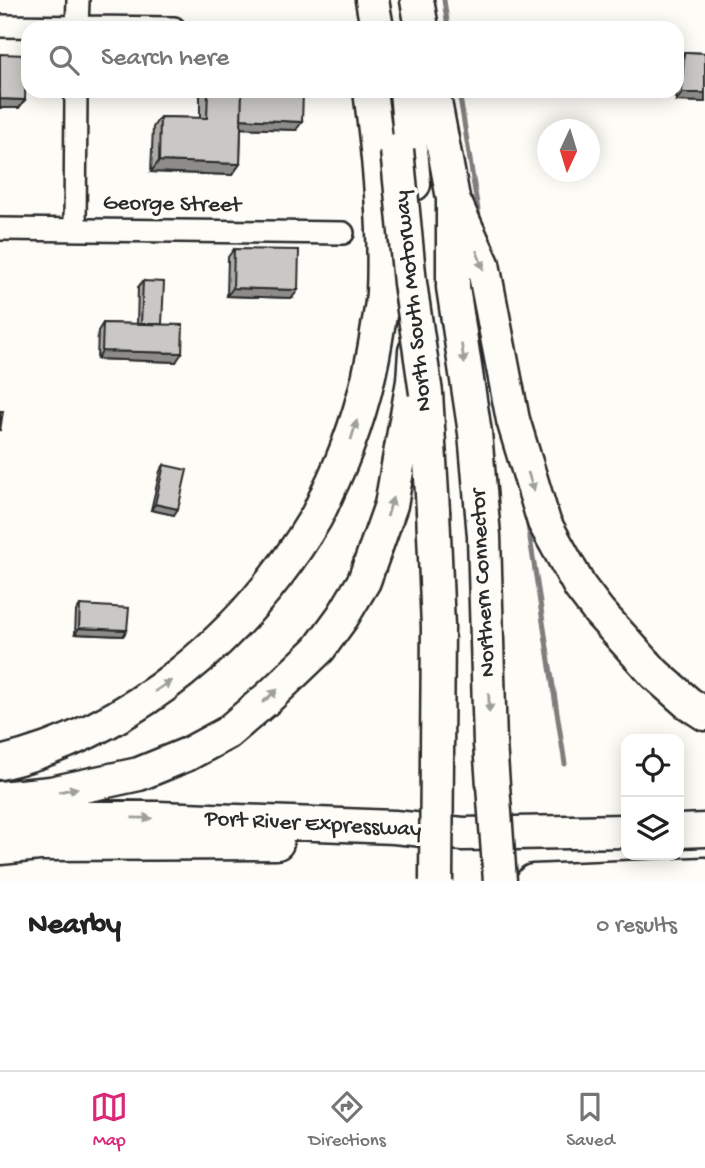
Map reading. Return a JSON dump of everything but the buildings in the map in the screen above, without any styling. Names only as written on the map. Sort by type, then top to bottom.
[{"type":"highway","points":[[372,0],[376,21]]},
{"type":"highway","points":[[393,0],[396,21]]},
{"type":"highway","points":[[417,0],[421,21]]},
{"type":"highway","points":[[0,763],[49,748],[105,723],[166,685],[206,652],[266,590],[316,518],[352,439],[370,376],[383,294],[383,232],[378,150],[371,98]]},
{"type":"highway","name":"North South Motorway","points":[[388,98],[397,150],[410,283],[426,393],[433,511]]},
{"type":"highway","points":[[0,797],[51,793],[139,774],[188,754],[227,733],[319,649],[364,581],[391,505],[413,381],[418,262],[406,98]]},
{"type":"highway","name":"North South Motorway","points":[[434,98],[453,198],[453,287]]},
{"type":"highway","points":[[453,198],[483,264],[513,420],[544,522],[580,587],[625,644],[654,674],[705,714]]},
{"type":"highway","name":"Northern Connector","points":[[453,287],[475,433],[483,523],[490,744],[482,881]]},
{"type":"highway","name":"Northern Connector","points":[[433,511],[438,627],[436,881]]},
{"type":"highway","points":[[490,744],[500,881]]},
{"type":"highway","name":"Port River Expressway","points":[[0,816],[394,827],[463,834],[621,831]]},
{"type":"highway","points":[[684,831],[705,830]]},
{"type":"highway","points":[[0,848],[38,844],[350,843],[463,834]]},
{"type":"highway","points":[[533,881],[705,874]]},
{"type":"street","points":[[77,21],[78,0]]},
{"type":"street","points":[[0,26],[21,26]]},
{"type":"street","points":[[75,230],[76,98]]},
{"type":"street","name":"George Street","points":[[0,229],[342,233]]},
{"type":"waterway","points":[[444,0],[447,21]]},
{"type":"waterway","points":[[460,98],[480,223]]},
{"type":"waterway","points":[[526,512],[565,764]]}]
